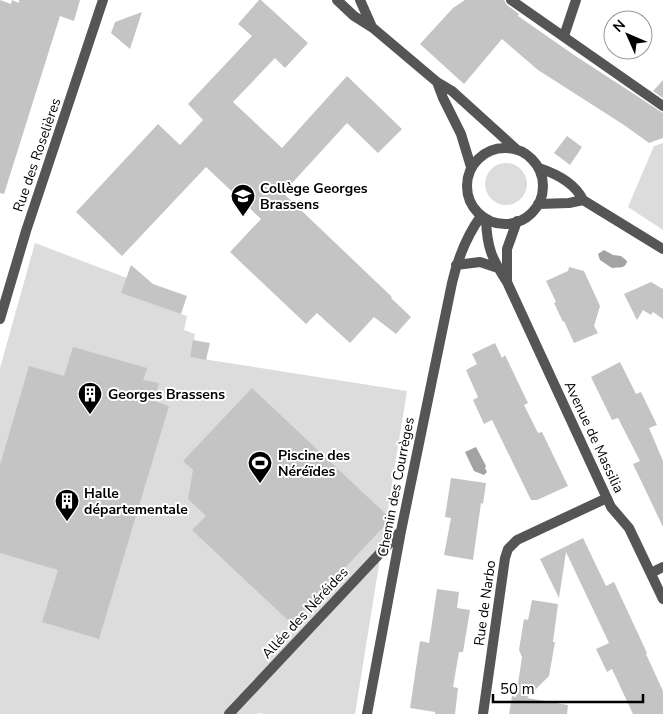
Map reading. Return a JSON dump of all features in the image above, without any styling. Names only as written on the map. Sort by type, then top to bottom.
[{"type":"street","name":"Rue des Roselières","points":[[0,319],[26,231],[103,0]]},
{"type":"street","points":[[336,0],[437,82],[452,91],[517,149],[526,154],[539,168],[554,173],[579,190],[584,200],[663,249]]},
{"type":"street","points":[[360,0],[372,28]]},
{"type":"street","points":[[511,0],[663,106]]},
{"type":"street","points":[[564,36],[576,0]]},
{"type":"street","points":[[437,82],[461,134],[471,167]]},
{"type":"street","points":[[517,149],[491,150],[480,157],[471,167],[467,190],[470,202],[484,218],[498,223],[518,222],[525,217],[538,204],[542,192],[539,168]]},
{"type":"street","points":[[538,204],[569,203],[584,200]]},
{"type":"street","name":"Chemin des Courrèges","points":[[367,714],[401,531],[456,265],[468,234],[484,218]]},
{"type":"street","name":"Avenue de Massilia","points":[[484,218],[487,242],[498,268],[507,282],[611,507],[629,528],[663,599]]},
{"type":"street","name":"Avenue de Massilia","points":[[507,282],[508,249],[518,222]]},
{"type":"street","points":[[456,265],[480,262],[498,268]]},
{"type":"street","name":"Rue de Narbo","points":[[483,714],[505,558],[508,549],[517,540],[608,498]]},
{"type":"street","name":"Allée des Néréides","points":[[229,714],[401,531]]},
{"type":"street","points":[[651,573],[663,567]]},
{"type":"shaded area","points":[[663,143],[663,230],[628,207],[654,146]]},
{"type":"shaded area","points":[[510,163],[518,166],[524,172],[527,184],[524,196],[518,202],[502,205],[494,202],[488,196],[485,180],[488,172],[494,166]]},
{"type":"shaded area","points":[[35,243],[127,278],[122,293],[187,316],[184,330],[195,334],[190,357],[407,391],[355,714],[0,714],[0,368]]},
{"type":"shaded area","points":[[604,250],[613,255],[621,256],[627,261],[626,264],[622,267],[612,268],[600,260],[598,254]]},
{"type":"shaded area","points":[[476,447],[486,466],[487,472],[484,475],[474,471],[465,452]]},
{"type":"building","points":[[0,0],[11,4],[12,0],[19,3],[19,0],[80,0],[74,21],[60,16],[4,194],[0,193]]},
{"type":"building","points":[[259,0],[308,43],[285,68],[275,58],[233,102],[282,148],[347,76],[402,129],[378,153],[347,123],[283,193],[411,317],[396,334],[374,317],[350,343],[317,313],[306,324],[230,252],[261,219],[206,167],[122,256],[76,212],[158,124],[180,145],[203,120],[188,104],[252,36],[238,24]]},
{"type":"building","points":[[465,0],[504,0],[507,5],[519,14],[518,16],[663,113],[663,138],[649,143],[538,70],[502,39],[464,84],[420,44],[453,8]]},
{"type":"building","points":[[142,12],[130,49],[111,33],[115,22]]},
{"type":"building","points":[[663,80],[663,98],[653,91]]},
{"type":"building","points":[[567,136],[582,147],[570,165],[554,153]]},
{"type":"building","points":[[131,265],[153,284],[187,296],[181,314],[121,293]]},
{"type":"building","points":[[569,267],[584,271],[600,306],[594,326],[598,333],[574,343],[554,303],[556,302],[546,281],[568,271]]},
{"type":"building","points":[[651,282],[663,289],[663,319],[653,312],[651,315],[643,310],[637,320],[624,294]]},
{"type":"building","points":[[193,340],[210,343],[206,360],[190,357]]},
{"type":"building","points":[[495,343],[502,358],[505,355],[528,403],[524,405],[538,433],[542,432],[568,486],[537,500],[531,500],[492,420],[484,424],[473,400],[478,397],[466,370],[477,364],[472,354]]},
{"type":"building","points":[[73,347],[147,368],[143,380],[159,383],[154,401],[169,406],[99,639],[42,622],[58,570],[0,553],[0,465],[29,366],[64,376]]},
{"type":"building","points":[[620,362],[636,394],[641,392],[657,425],[649,428],[663,461],[663,527],[633,464],[640,461],[618,418],[612,420],[591,377]]},
{"type":"building","name":"Piscine des Néréïdes","points":[[252,388],[391,519],[292,624],[192,530],[206,516],[188,499],[193,470],[183,461]]},
{"type":"building","points":[[451,478],[486,483],[483,504],[481,503],[473,560],[444,555],[451,518],[445,517]]},
{"type":"building","points":[[583,538],[606,586],[614,582],[647,653],[663,691],[663,714],[633,714],[612,669],[607,672],[596,649],[609,643],[566,552],[559,598],[540,559]]},
{"type":"building","points":[[437,589],[459,592],[457,608],[470,610],[463,652],[459,652],[453,687],[458,688],[455,714],[435,714],[435,712],[410,708],[420,641],[429,643]]},
{"type":"building","points":[[532,600],[558,604],[553,642],[555,642],[549,676],[527,698],[568,705],[567,714],[509,714],[512,696],[516,697],[522,657],[519,650],[524,619],[528,620]]},
{"type":"place","name":"Collège Georges Brassens","points":[[243,217]]},
{"type":"place","name":"Georges Brassens","points":[[90,415]]},
{"type":"place","name":"Piscine des Néréïdes","points":[[260,484]]},
{"type":"place","name":"Halle départementale","points":[[67,522]]}]
